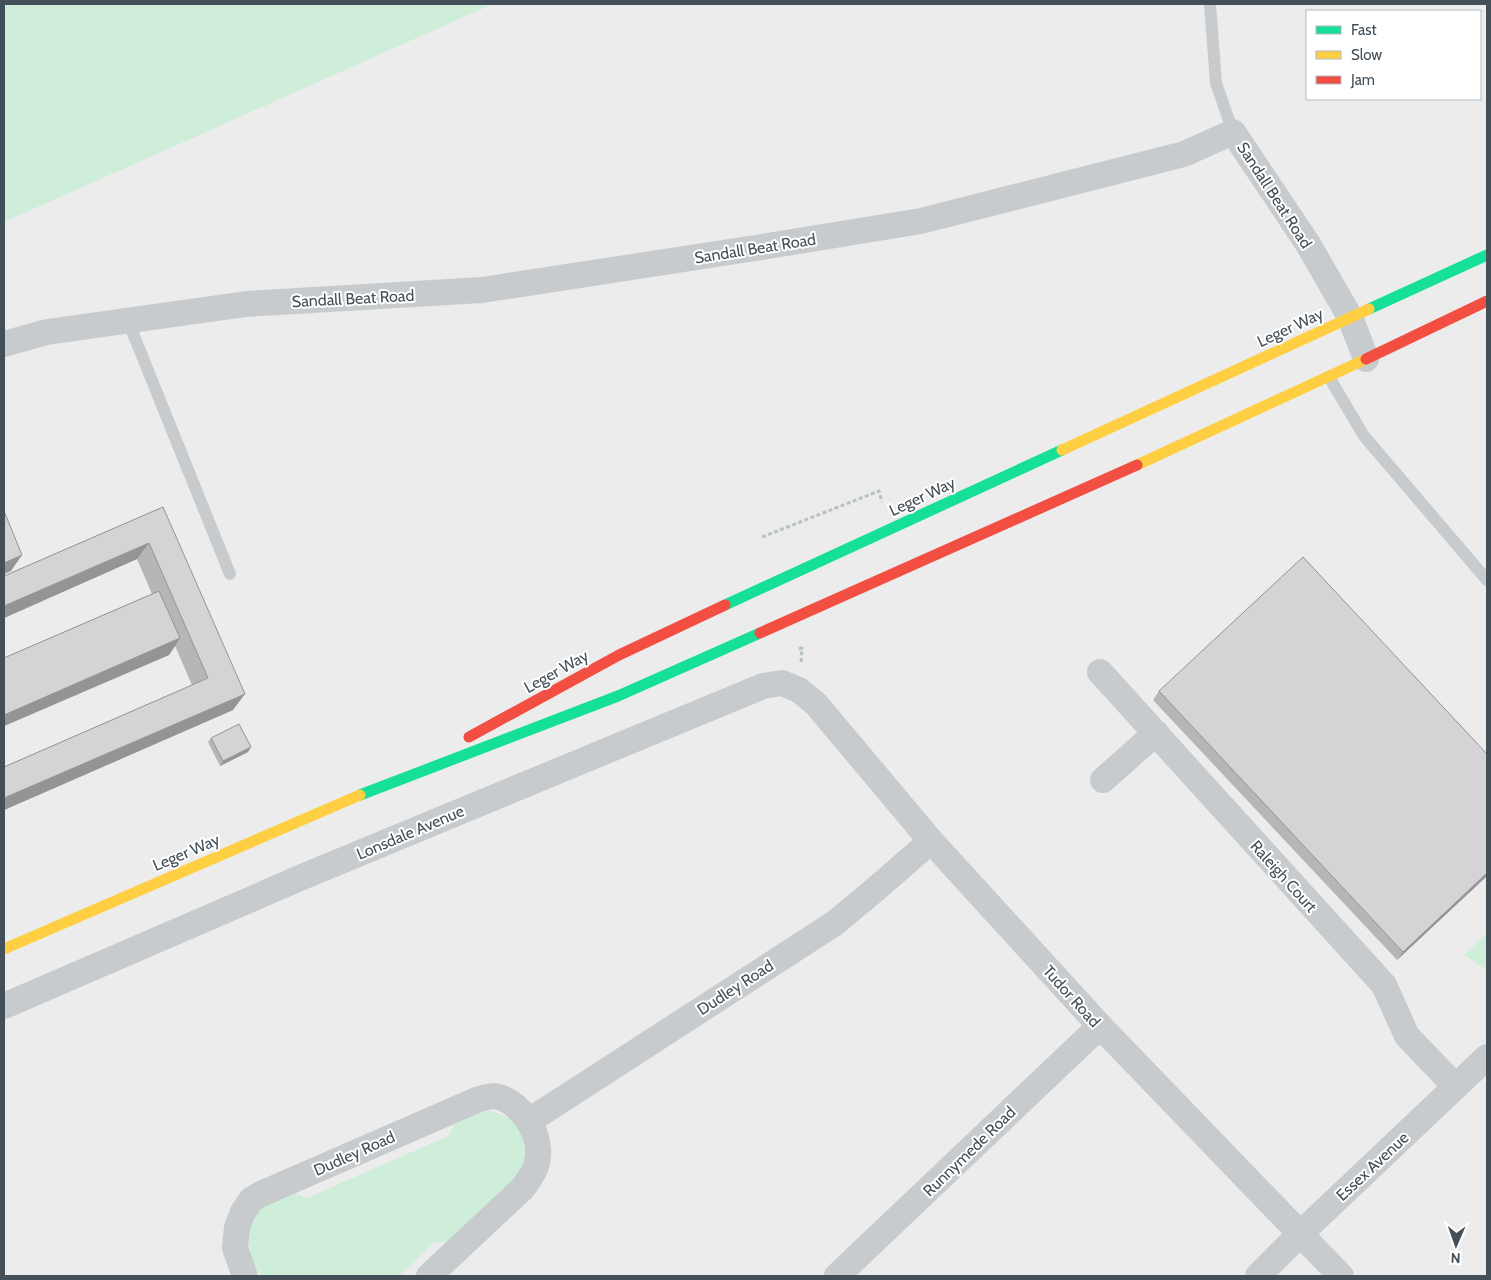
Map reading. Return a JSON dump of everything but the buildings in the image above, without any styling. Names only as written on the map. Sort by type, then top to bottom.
[{"type":"highway","name":"Leger Way","points":[[380,786],[619,655],[1487,255]]},
{"type":"highway","name":"Leger Way","points":[[4,949],[380,786],[627,692],[1052,504],[1487,301]]},
{"type":"street","name":"Sandall Beat Road","points":[[4,344],[47,332],[246,304],[482,290],[762,248],[921,221],[1184,154],[1233,132],[1308,244],[1350,317],[1366,359]]},
{"type":"street","name":"Raleigh Court","points":[[1100,672],[1384,985],[1407,1036],[1456,1087]]},
{"type":"street","name":"Lonsdale Avenue","points":[[4,1006],[307,876],[763,686],[782,683],[799,690],[816,704]]},
{"type":"street","name":"Tudor Road","points":[[816,704],[931,841],[1100,1026],[1341,1276]]},
{"type":"street","points":[[1103,780],[1156,733]]},
{"type":"street","name":"Dudley Road","points":[[529,1121],[835,923],[931,841]]},
{"type":"street","name":"Runnymede Road","points":[[837,1276],[1100,1026]]},
{"type":"street","name":"Essex Avenue","points":[[1258,1276],[1487,1057]]},
{"type":"street","name":"Dudley Road","points":[[245,1276],[235,1248],[237,1227],[243,1212],[251,1200],[479,1099],[494,1096],[520,1110],[529,1121],[535,1132],[538,1146],[535,1171],[517,1194],[429,1276]]},
{"type":"lane","points":[[1210,4],[1216,83],[1233,132]]},
{"type":"lane","points":[[128,321],[230,574]]},
{"type":"lane","points":[[1329,376],[1364,436],[1487,580]]},
{"type":"green space","points":[[4,4],[493,4],[4,222]]},
{"type":"green space","points":[[1487,933],[1487,970],[1464,955]]},
{"type":"green space","points":[[488,1110],[510,1118],[516,1124],[526,1145],[526,1159],[521,1176],[449,1241],[434,1243],[399,1276],[261,1276],[252,1257],[248,1238],[252,1219],[267,1204],[292,1192],[307,1198],[448,1136],[458,1119]]},
{"type":"traffic: fast","points":[[1369,309],[1487,255]]},
{"type":"traffic: fast","points":[[725,605],[1062,450]]},
{"type":"traffic: fast","points":[[360,795],[618,696],[760,633]]},
{"type":"traffic: slow","points":[[1062,450],[1369,309]]},
{"type":"traffic: slow","points":[[1137,465],[1366,359]]},
{"type":"traffic: slow","points":[[4,949],[360,795]]},
{"type":"traffic: jam","points":[[1366,359],[1487,301]]},
{"type":"traffic: jam","points":[[760,633],[1137,465]]},
{"type":"traffic: jam","points":[[469,737],[619,655],[725,605]]}]
